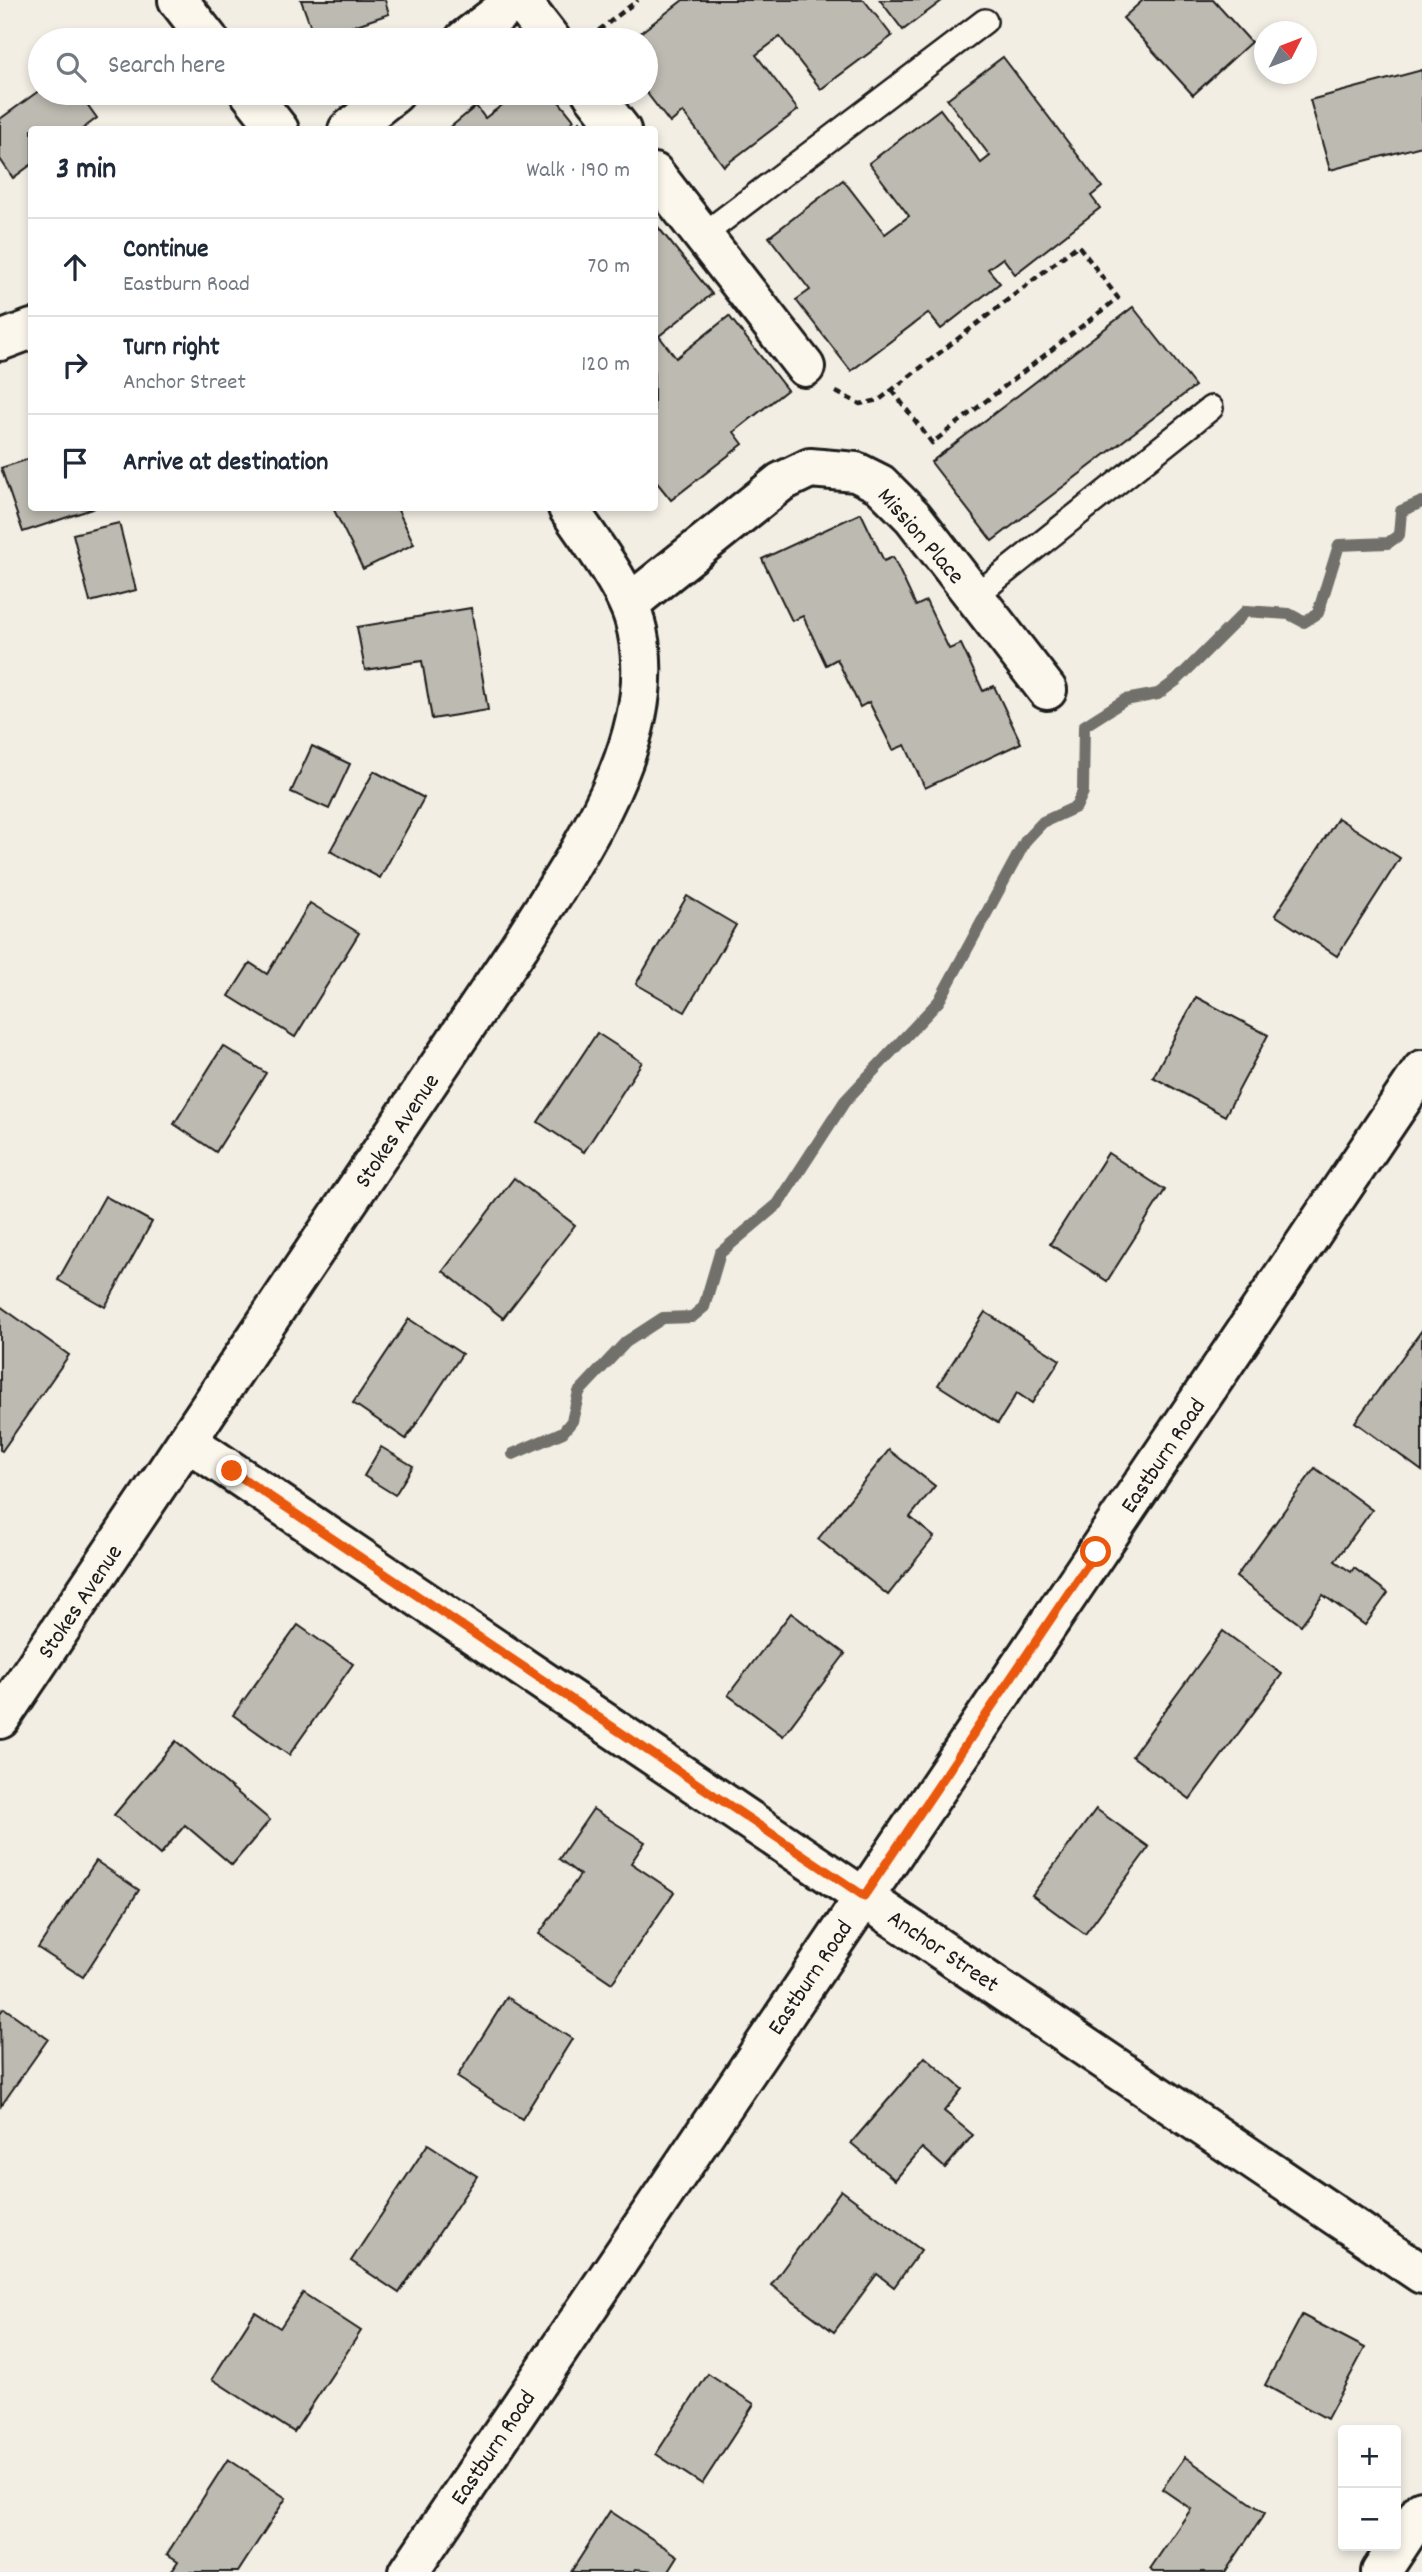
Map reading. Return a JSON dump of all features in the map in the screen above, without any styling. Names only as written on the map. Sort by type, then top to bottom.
[{"type":"street","points":[[178,0],[200,28]]},
{"type":"street","points":[[480,28],[518,0],[541,28]]},
{"type":"street","points":[[259,105],[276,126]]},
{"type":"street","points":[[353,126],[380,105]]},
{"type":"street","points":[[601,105],[618,126]]},
{"type":"street","points":[[658,178],[816,376]]},
{"type":"street","points":[[0,341],[28,330]]},
{"type":"street","name":"Mission Place","points":[[629,604],[781,482],[810,468],[856,472],[880,484],[913,517],[1047,690]]},
{"type":"street","name":"Stokes Avenue","points":[[0,1719],[589,838],[628,742],[639,703],[642,653],[629,604],[570,511]]},
{"type":"street","name":"Eastburn Road","points":[[409,2572],[1422,1070]]},
{"type":"street","name":"Anchor Street","points":[[187,1441],[1422,2274]]},
{"type":"street","points":[[1381,2572],[1422,2510]]},
{"type":"lane","points":[[703,235],[985,21]]},
{"type":"lane","points":[[975,596],[1211,408]]},
{"type":"path","points":[[602,28],[638,0]]},
{"type":"path","points":[[816,376],[842,398],[860,404],[878,400],[1078,245],[1118,298],[933,443],[891,390]]},
{"type":"building","points":[[301,0],[385,0],[389,14],[348,28],[311,28]]},
{"type":"building","points":[[683,0],[864,0],[892,36],[821,89],[780,37],[756,55],[798,110],[724,166],[683,112],[670,123],[656,105],[658,28],[647,28]]},
{"type":"building","points":[[880,0],[943,0],[903,30]]},
{"type":"building","points":[[1143,0],[1213,0],[1251,42],[1193,95],[1123,18]]},
{"type":"building","points":[[1003,57],[1102,187],[1091,196],[1100,208],[1015,274],[1003,258],[988,269],[1000,283],[941,329],[928,313],[851,371],[796,300],[810,290],[769,237],[843,180],[885,234],[909,216],[869,163],[940,109],[981,163],[990,156],[947,99]]},
{"type":"building","points":[[1422,70],[1422,146],[1330,170],[1310,100]]},
{"type":"building","points":[[28,99],[28,105],[88,105],[97,118],[86,126],[28,126],[28,167],[13,178],[0,159],[0,119]]},
{"type":"building","points":[[502,105],[562,105],[574,120],[567,126],[452,126],[476,106],[485,118]]},
{"type":"building","points":[[658,227],[712,294],[659,336],[676,358],[729,316],[787,390],[734,432],[743,444],[671,500],[658,484]]},
{"type":"building","points":[[1133,307],[1195,386],[992,541],[931,462]]},
{"type":"building","points":[[28,459],[28,511],[86,511],[23,532],[1,468]]},
{"type":"building","points":[[334,511],[398,511],[414,544],[363,569]]},
{"type":"building","points":[[861,513],[884,561],[893,557],[916,606],[926,601],[949,649],[961,644],[983,691],[994,686],[1021,743],[925,788],[905,745],[893,750],[869,702],[860,707],[837,659],[826,665],[803,616],[792,621],[762,559]]},
{"type":"building","points":[[119,523],[136,590],[90,602],[73,534]]},
{"type":"building","points":[[471,608],[488,710],[432,719],[422,661],[365,670],[357,627]]},
{"type":"building","points":[[312,746],[350,764],[329,809],[291,792]]},
{"type":"building","points":[[374,771],[424,798],[380,878],[330,851]]},
{"type":"building","points":[[1338,818],[1400,858],[1337,956],[1275,915]]},
{"type":"building","points":[[687,896],[736,925],[685,1012],[636,984]]},
{"type":"building","points":[[310,903],[359,933],[295,1037],[229,996],[250,963],[267,974]]},
{"type":"building","points":[[1196,997],[1268,1035],[1225,1116],[1153,1077]]},
{"type":"building","points":[[597,1033],[642,1062],[584,1152],[538,1122]]},
{"type":"building","points":[[223,1046],[266,1073],[216,1152],[174,1124]]},
{"type":"building","points":[[1108,1153],[1165,1190],[1107,1281],[1050,1244]]},
{"type":"building","points":[[514,1178],[575,1225],[503,1318],[443,1271]]},
{"type":"building","points":[[105,1196],[152,1222],[105,1307],[58,1280]]},
{"type":"building","points":[[0,1306],[69,1355],[2,1451],[0,1450]]},
{"type":"building","points":[[985,1312],[1060,1360],[1032,1403],[1017,1393],[998,1423],[938,1385]]},
{"type":"building","points":[[409,1319],[462,1354],[406,1439],[353,1403]]},
{"type":"building","points":[[1422,1330],[1422,1471],[1355,1422]]},
{"type":"building","points":[[381,1447],[413,1466],[395,1495],[364,1476]]},
{"type":"building","points":[[889,1450],[935,1486],[910,1517],[934,1537],[888,1595],[818,1539]]},
{"type":"building","points":[[1315,1468],[1372,1510],[1335,1561],[1351,1572],[1354,1568],[1388,1593],[1365,1625],[1323,1595],[1301,1625],[1236,1577]]},
{"type":"building","points":[[791,1613],[845,1654],[783,1736],[728,1695]]},
{"type":"building","points":[[298,1625],[353,1664],[289,1755],[233,1715]]},
{"type":"building","points":[[1223,1631],[1282,1674],[1190,1799],[1132,1756]]},
{"type":"building","points":[[176,1741],[270,1820],[232,1865],[185,1825],[160,1855],[114,1815]]},
{"type":"building","points":[[593,1809],[645,1842],[631,1863],[674,1892],[612,1983],[539,1934],[580,1875],[559,1859]]},
{"type":"building","points":[[1096,1809],[1149,1847],[1085,1934],[1032,1895]]},
{"type":"building","points":[[96,1861],[139,1890],[83,1977],[38,1948]]},
{"type":"building","points":[[507,1997],[572,2039],[522,2119],[457,2077]]},
{"type":"building","points":[[4,2008],[48,2039],[1,2106],[0,2013]]},
{"type":"building","points":[[925,2057],[962,2089],[944,2111],[973,2135],[945,2168],[922,2148],[895,2180],[851,2143]]},
{"type":"building","points":[[428,2144],[477,2176],[399,2293],[351,2261]]},
{"type":"building","points":[[841,2190],[921,2250],[894,2287],[877,2274],[834,2332],[771,2285]]},
{"type":"building","points":[[303,2293],[361,2331],[294,2432],[212,2379],[255,2312],[280,2328]]},
{"type":"building","points":[[1302,2315],[1365,2348],[1327,2419],[1265,2385]]},
{"type":"building","points":[[708,2374],[754,2404],[702,2484],[656,2454]]},
{"type":"building","points":[[1185,2457],[1265,2513],[1225,2572],[1154,2572],[1150,2569],[1191,2509],[1162,2489]]},
{"type":"building","points":[[228,2459],[286,2498],[238,2572],[171,2572],[178,2561],[167,2554]]},
{"type":"building","points":[[610,2511],[678,2556],[668,2572],[635,2569],[633,2572],[571,2572]]},
{"type":"waterway","points":[[513,1454],[563,1432],[572,1421],[579,1392],[626,1342],[663,1318],[692,1317],[704,1307],[720,1253],[778,1204],[845,1101],[939,1001],[1026,840],[1043,822],[1076,807],[1083,792],[1084,726],[1125,700],[1158,694],[1177,680],[1246,611],[1289,614],[1304,622],[1318,613],[1339,545],[1388,543],[1399,535],[1401,511],[1422,502]]},
{"type":"route","points":[[232,1471],[864,1896],[1096,1552]]}]
